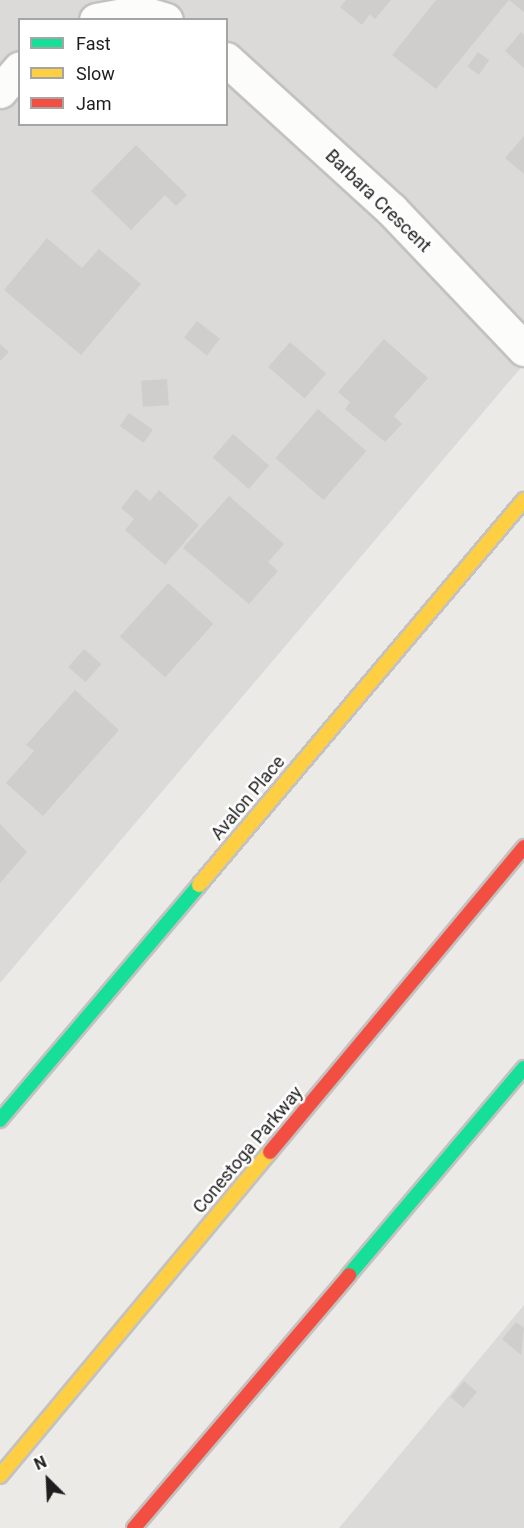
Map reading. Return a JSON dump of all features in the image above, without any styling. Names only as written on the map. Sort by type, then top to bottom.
[{"type":"main road","name":"Avalon Place","points":[[0,1120],[524,500]]},
{"type":"main road","name":"Conestoga Parkway","points":[[0,1476],[524,847]]},
{"type":"main road","points":[[134,1528],[524,1068]]},
{"type":"street","points":[[107,18],[140,12],[159,18]]},
{"type":"street","name":"Barbara Crescent","points":[[228,61],[391,209],[524,349]]},
{"type":"street","points":[[0,91],[18,70]]},
{"type":"shaded area","points":[[0,0],[524,0],[524,364],[0,983]]},
{"type":"shaded area","points":[[524,1305],[524,1528],[339,1528]]},
{"type":"building","points":[[346,0],[391,0],[375,19],[370,14],[362,25],[340,7]]},
{"type":"building","points":[[436,0],[509,0],[436,89],[392,55]]},
{"type":"building","points":[[509,0],[524,0],[524,12]]},
{"type":"building","points":[[521,32],[524,35],[524,68],[505,51]]},
{"type":"building","points":[[478,52],[489,60],[479,75],[467,67]]},
{"type":"building","points":[[524,136],[524,174],[505,158]]},
{"type":"building","points":[[136,145],[187,195],[176,206],[165,195],[131,230],[91,191]]},
{"type":"building","points":[[47,238],[82,268],[99,249],[141,284],[81,355],[4,290]]},
{"type":"building","points":[[197,321],[220,339],[207,355],[184,338]]},
{"type":"building","points":[[384,339],[428,378],[394,416],[402,424],[385,442],[345,409],[350,402],[338,392]]},
{"type":"building","points":[[290,342],[326,373],[305,398],[268,367]]},
{"type":"building","points":[[0,344],[9,352],[0,361]]},
{"type":"building","points":[[167,379],[169,405],[143,407],[141,381]]},
{"type":"building","points":[[318,409],[366,451],[324,500],[275,458]]},
{"type":"building","points":[[129,413],[153,430],[144,443],[120,426]]},
{"type":"building","points":[[233,434],[269,465],[249,489],[213,457]]},
{"type":"building","points":[[136,489],[150,501],[159,490],[199,525],[165,565],[125,530],[134,519],[121,508]]},
{"type":"building","points":[[229,496],[284,544],[268,562],[278,571],[249,604],[183,548]]},
{"type":"building","points":[[168,583],[213,624],[165,677],[120,637]]},
{"type":"building","points":[[84,649],[101,664],[86,682],[68,667]]},
{"type":"building","points":[[75,690],[119,730],[43,816],[6,783],[34,751],[26,745]]},
{"type":"building","points":[[0,824],[27,852],[0,883]]},
{"type":"building","points":[[516,1322],[524,1328],[521,1355],[502,1339]]},
{"type":"building","points":[[464,1381],[477,1392],[464,1408],[451,1397]]},
{"type":"traffic: fast","points":[[0,1120],[199,885]]},
{"type":"traffic: fast","points":[[349,1275],[524,1068]]},
{"type":"traffic: slow","points":[[199,885],[524,500]]},
{"type":"traffic: slow","points":[[0,1476],[270,1152]]},
{"type":"traffic: jam","points":[[270,1152],[524,847]]},
{"type":"traffic: jam","points":[[134,1528],[349,1275]]}]
